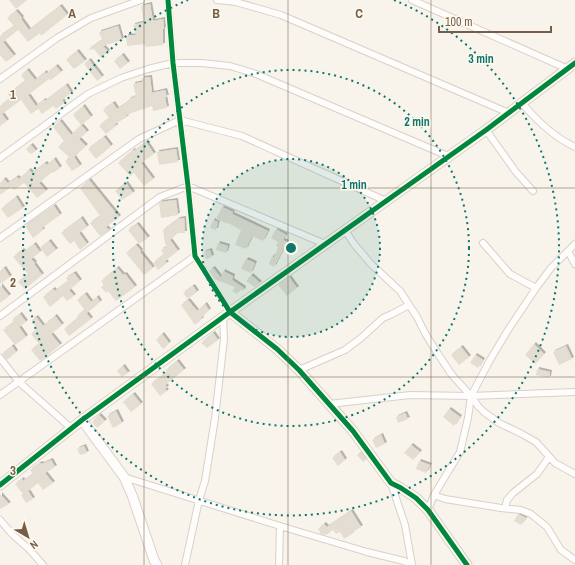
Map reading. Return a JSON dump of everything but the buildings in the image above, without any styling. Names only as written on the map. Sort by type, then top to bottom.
[{"type":"street","points":[[0,79],[57,38],[91,18],[141,0]]},
{"type":"street","points":[[168,0],[173,63],[195,256],[226,315],[277,349],[299,370],[353,431],[391,483],[405,525],[412,565]]},
{"type":"street","points":[[217,0],[236,2],[281,14],[509,113]]},
{"type":"street","points":[[412,0],[571,66]]},
{"type":"street","points":[[0,158],[88,94],[120,78],[173,63],[202,63],[230,66],[256,74],[448,156]]},
{"type":"street","points":[[0,485],[71,428],[226,315],[486,130],[571,66]]},
{"type":"street","points":[[522,103],[534,117],[548,129],[575,147]]},
{"type":"street","points":[[0,238],[139,139],[180,120],[242,136],[386,201]]},
{"type":"street","points":[[486,130],[516,172],[533,192]]},
{"type":"street","points":[[0,316],[160,197],[188,186],[325,244]]},
{"type":"street","points":[[345,230],[354,244],[371,264],[400,291],[452,375],[478,406],[499,423],[536,442],[555,463],[575,474]]},
{"type":"street","points":[[483,243],[510,274],[536,288]]},
{"type":"street","points":[[428,510],[434,495],[460,452],[468,418],[471,396],[504,336],[551,268],[575,244]]},
{"type":"street","points":[[568,251],[575,264]]},
{"type":"street","points":[[0,395],[195,256]]},
{"type":"street","points":[[299,370],[345,350],[383,318],[409,305]]},
{"type":"street","points":[[184,565],[199,500],[205,481],[216,418],[226,315]]},
{"type":"street","points":[[0,358],[19,382],[71,428]]},
{"type":"street","points":[[330,404],[410,395],[471,396],[575,392]]},
{"type":"street","points":[[82,420],[124,477],[157,565]]},
{"type":"street","points":[[505,508],[507,500],[513,493],[537,474],[549,457]]},
{"type":"street","points":[[124,477],[280,526],[367,552],[404,561],[412,565]]},
{"type":"street","points":[[391,483],[416,498],[428,510],[467,565]]},
{"type":"street","points":[[434,495],[445,499],[521,510],[531,514],[547,527],[561,550],[575,560]]},
{"type":"street","points":[[0,520],[43,565]]},
{"type":"street","points":[[279,565],[280,526]]},
{"type":"cycle path","points":[[168,0],[173,63],[195,256],[230,312],[277,349],[299,370],[353,431],[391,483],[416,498],[428,510],[467,565]]},
{"type":"cycle path","points":[[0,485],[82,420],[230,312],[486,130],[575,63]]}]
